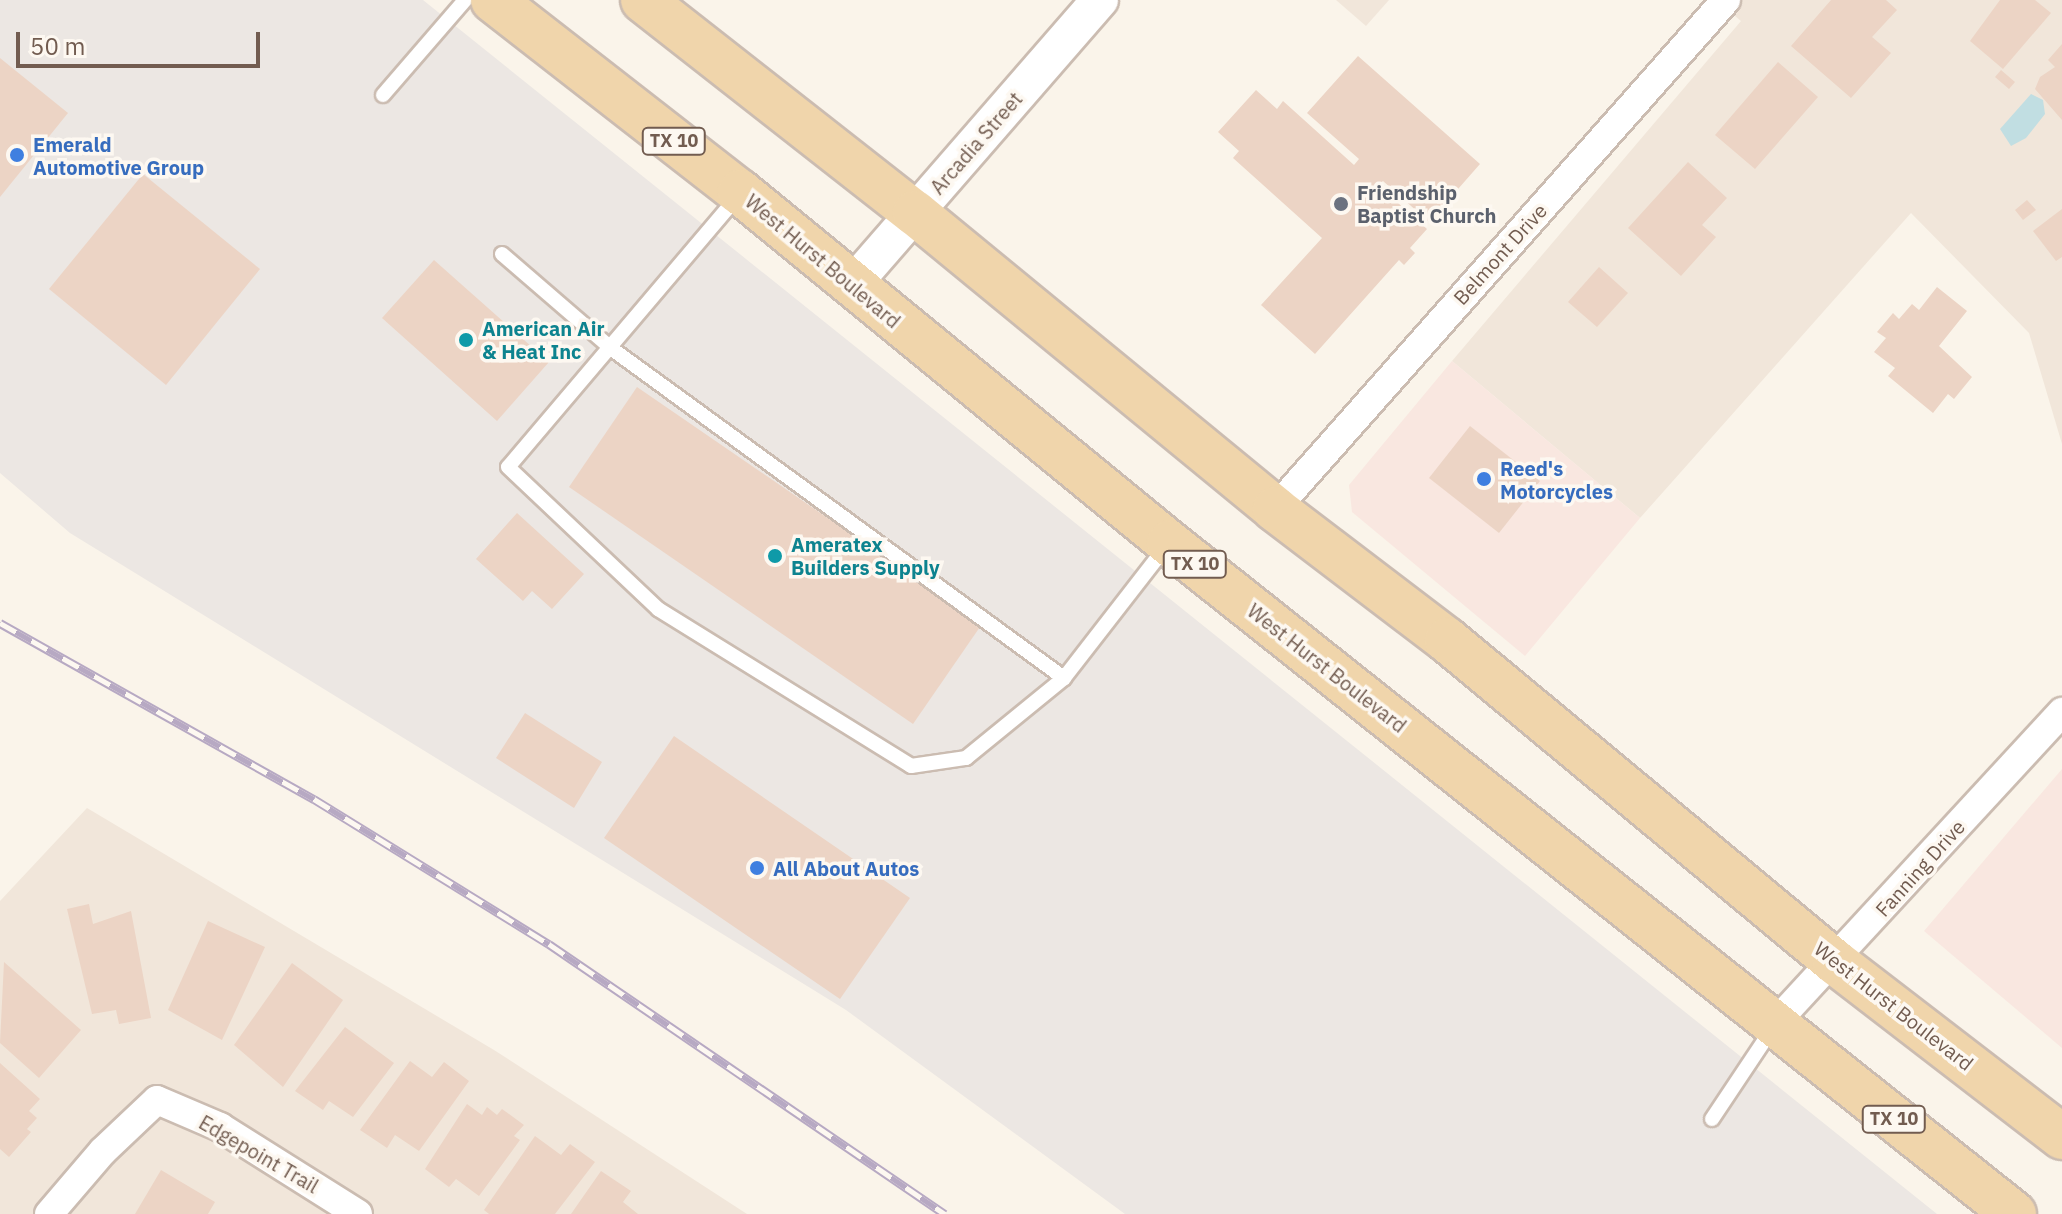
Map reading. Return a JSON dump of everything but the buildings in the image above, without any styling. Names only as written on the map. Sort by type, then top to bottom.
[{"type":"main road","name":"West Hurst Boulevard","points":[[493,0],[740,192],[1169,543],[2014,1214]]},
{"type":"main road","name":"West Hurst Boulevard","points":[[643,0],[915,213],[1275,509],[1447,640],[1835,962],[2062,1137]]},
{"type":"street","name":"Arcadia Street","points":[[852,285],[1100,0]]},
{"type":"street","name":"Belmont Drive","points":[[1275,509],[1726,0]]},
{"type":"street","name":"Fanning Drive","points":[[1776,1022],[1835,962],[2062,714]]},
{"type":"street","name":"Edgepoint Trail","points":[[49,1214],[103,1151],[157,1100],[220,1127],[358,1214]]},
{"type":"lane","points":[[383,95],[465,0]]},
{"type":"lane","points":[[740,192],[612,349],[508,467],[658,609],[911,766],[966,758],[1064,678],[1169,543]]},
{"type":"lane","points":[[502,254],[612,349],[1064,678]]},
{"type":"lane","points":[[1712,1119],[1776,1022]]},
{"type":"shaded area","points":[[0,0],[423,0],[1937,1214],[1125,1214],[846,1010],[70,533],[0,473]]},
{"type":"shaded area","points":[[1336,0],[1389,0],[1366,26]]},
{"type":"shaded area","points":[[1716,0],[2062,0],[2062,444],[2029,333],[1911,213],[1640,518],[1452,361],[1741,21]]},
{"type":"shaded area","points":[[1452,361],[1640,518],[1525,656],[1352,512],[1349,485]]},
{"type":"shaded area","points":[[2062,769],[2062,1048],[1924,931]]},
{"type":"shaded area","points":[[87,808],[494,1050],[747,1214],[0,1214],[0,901]]},
{"type":"water","points":[[2031,94],[2043,100],[2045,114],[2026,138],[2011,146],[2000,129]]},
{"type":"railway","points":[[0,623],[314,799],[549,944],[945,1214]]},
{"type":"place","name":"Emerald Automotive Group","points":[[17,155]]},
{"type":"place","name":"Friendship Baptist Church","points":[[1341,204]]},
{"type":"place","name":"American Air & Heat Inc","points":[[466,340]]},
{"type":"place","name":"Reed's Motorcycles","points":[[1484,479]]},
{"type":"place","name":"Ameratex Builders Supply","points":[[775,556]]},
{"type":"place","name":"All About Autos","points":[[757,868]]}]
